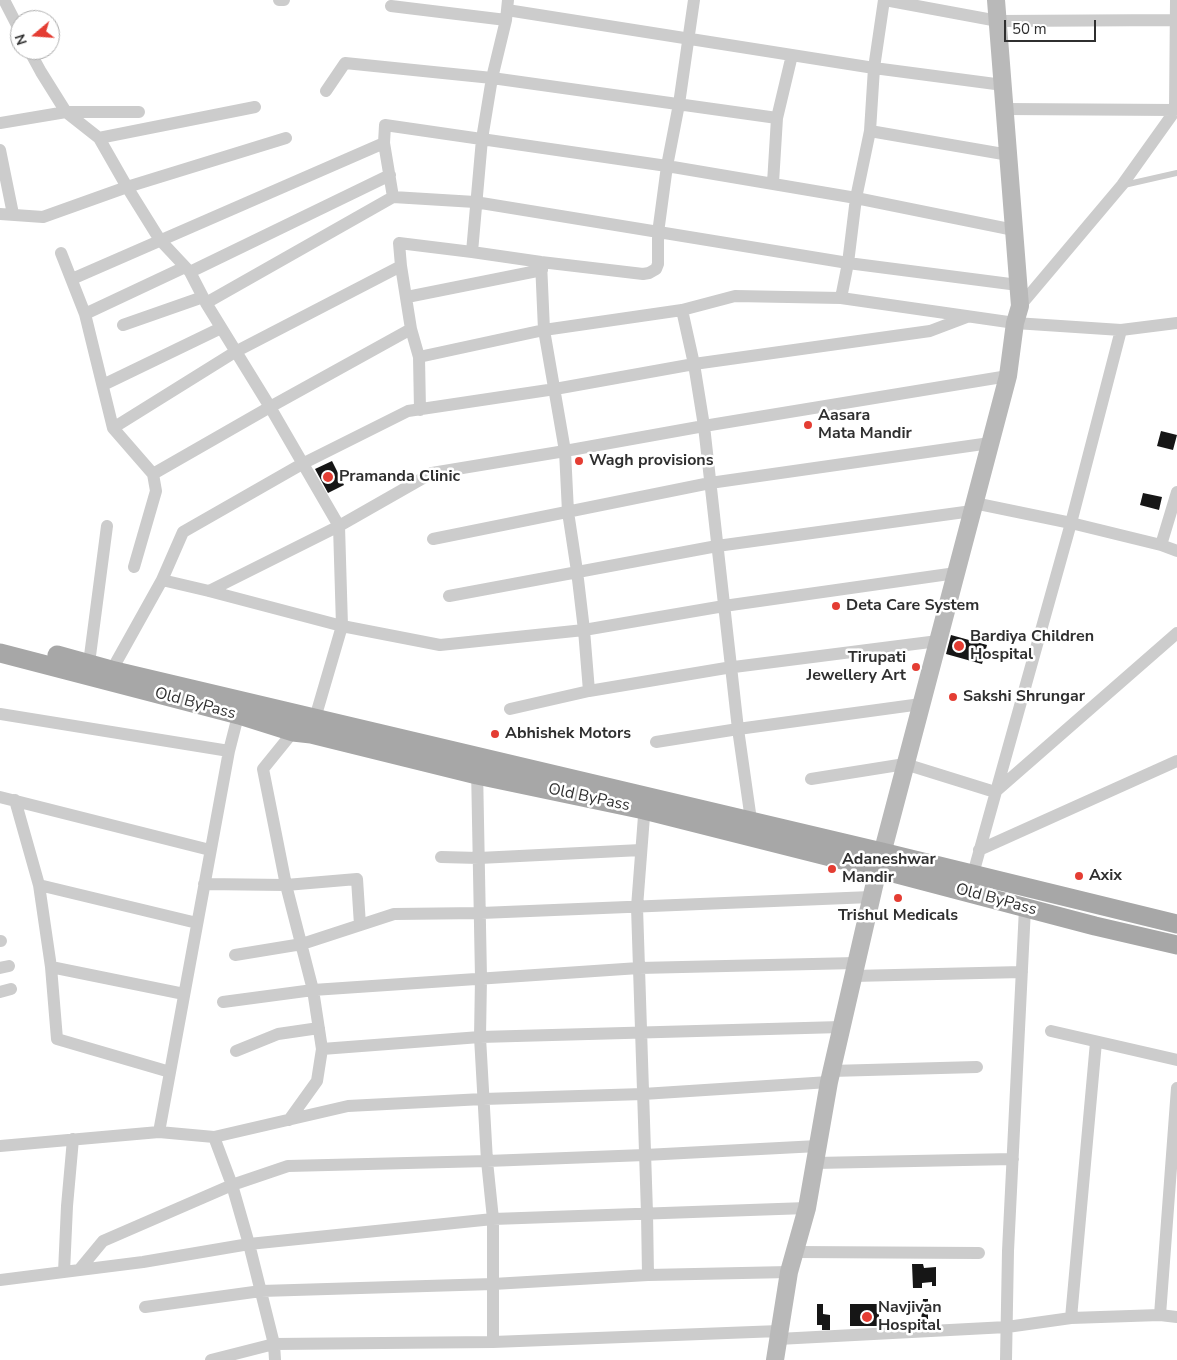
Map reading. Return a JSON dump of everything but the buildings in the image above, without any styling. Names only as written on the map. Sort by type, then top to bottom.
[{"type":"main road","points":[[775,1360],[789,1272],[807,1208],[830,1077],[871,897],[1008,376],[1018,314],[1018,286],[996,0]]},
{"type":"main road","name":"Old ByPass","points":[[0,642],[109,676],[305,725],[477,775],[645,803]]},
{"type":"main road","name":"Old ByPass","points":[[0,653],[88,669]]},
{"type":"main road","name":"Old ByPass","points":[[305,725],[477,756],[645,803],[880,860],[1025,908],[1177,945]]},
{"type":"main road","name":"Old ByPass","points":[[880,860],[973,874],[1177,924]]},
{"type":"street","points":[[4,0],[10,12]]},
{"type":"street","points":[[279,0],[284,0]]},
{"type":"street","points":[[420,410],[419,356],[412,329],[399,243],[472,252],[542,266],[643,274],[649,274],[656,269],[658,264],[658,233],[667,166],[679,104],[687,38],[694,0]]},
{"type":"street","points":[[840,298],[848,263],[856,198],[870,130],[874,68],[884,0],[998,21],[1176,20]]},
{"type":"street","points":[[1018,314],[1122,185],[1176,109],[1176,0]]},
{"type":"street","points":[[391,6],[507,10],[874,68],[1003,85]]},
{"type":"street","points":[[472,252],[482,139],[492,78],[507,10]]},
{"type":"street","points":[[773,183],[778,118],[792,55]]},
{"type":"street","points":[[34,60],[66,112],[99,138],[160,240],[188,269],[235,352],[270,407],[339,526],[342,626],[305,725],[263,769],[286,885],[313,990],[322,1049],[317,1081],[289,1120]]},
{"type":"street","points":[[326,91],[344,63],[492,78],[778,118]]},
{"type":"street","points":[[99,138],[255,108]]},
{"type":"street","points":[[1005,108],[1176,109]]},
{"type":"street","points":[[0,123],[66,112],[139,112]]},
{"type":"street","points":[[394,197],[384,143],[386,125],[773,183],[1014,230]]},
{"type":"street","points":[[870,130],[1008,155]]},
{"type":"street","points":[[0,214],[43,217],[127,187],[286,138]]},
{"type":"street","points":[[72,279],[384,143]]},
{"type":"street","points":[[0,150],[13,214]]},
{"type":"street","points":[[85,314],[188,269],[390,175]]},
{"type":"street","points":[[124,325],[205,300],[394,197],[475,202],[848,263],[1018,286]]},
{"type":"street","points":[[61,253],[85,314],[113,428],[153,474],[156,492],[134,566]]},
{"type":"street","points":[[113,428],[235,352],[401,266]]},
{"type":"street","points":[[407,297],[542,266]]},
{"type":"street","points":[[542,266],[544,330],[565,451],[568,512],[584,630],[589,691]]},
{"type":"street","points":[[419,356],[544,330],[682,310],[735,296],[840,298],[967,316],[1018,314],[1121,330],[1177,323]]},
{"type":"street","points":[[682,310],[694,364],[704,426],[738,729],[752,829]]},
{"type":"street","points":[[109,676],[162,580],[183,532],[302,464],[408,411],[555,389],[694,364],[930,332],[967,316]]},
{"type":"street","points":[[103,385],[222,328]]},
{"type":"street","points":[[153,474],[412,329]]},
{"type":"street","points":[[973,874],[1071,523],[1121,330]]},
{"type":"street","points":[[210,591],[339,526],[432,473],[1008,376]]},
{"type":"street","points":[[433,539],[710,483],[990,443]]},
{"type":"street","points":[[1161,545],[1177,492]]},
{"type":"street","points":[[449,596],[717,546],[973,507],[1071,523],[1161,545],[1177,551]]},
{"type":"street","points":[[88,669],[107,526]]},
{"type":"street","points":[[162,580],[342,626],[440,645],[584,630],[724,606],[956,573]]},
{"type":"street","points":[[995,792],[1177,634]]},
{"type":"street","points":[[510,709],[589,691],[731,667],[938,641]]},
{"type":"street","points":[[656,742],[921,704]]},
{"type":"street","points":[[159,1132],[210,850],[229,751],[240,708]]},
{"type":"street","points":[[0,714],[229,751]]},
{"type":"street","points":[[477,756],[482,978],[480,1037],[486,1161],[493,1219],[493,1342]]},
{"type":"street","points":[[979,850],[1177,761]]},
{"type":"street","points":[[811,779],[905,764],[995,792]]},
{"type":"street","points":[[0,797],[210,850]]},
{"type":"street","points":[[15,800],[39,885],[51,967],[57,1039],[170,1072]]},
{"type":"street","points":[[645,803],[637,907],[648,1275]]},
{"type":"street","points":[[440,856],[479,858],[641,850]]},
{"type":"street","points":[[204,884],[286,885],[357,879],[360,925]]},
{"type":"street","points":[[39,885],[197,924]]},
{"type":"street","points":[[235,955],[302,944],[394,914],[481,913],[871,897]]},
{"type":"street","points":[[1006,1360],[1008,1251],[1025,908]]},
{"type":"street","points":[[51,967],[184,994]]},
{"type":"street","points":[[223,1002],[313,990],[639,968],[1022,972]]},
{"type":"street","points":[[322,1049],[480,1037],[841,1027]]},
{"type":"street","points":[[236,1051],[278,1034],[319,1028]]},
{"type":"street","points":[[1051,1030],[1177,1060]]},
{"type":"street","points":[[1071,1318],[1096,1042]]},
{"type":"street","points":[[0,1146],[159,1132],[214,1136],[348,1106],[483,1099],[643,1094],[830,1077],[977,1067]]},
{"type":"street","points":[[1160,1315],[1177,1088]]},
{"type":"street","points":[[214,1136],[232,1185],[249,1244],[274,1344],[275,1360]]},
{"type":"street","points":[[64,1272],[72,1140]]},
{"type":"street","points":[[79,1270],[103,1241],[232,1185],[288,1166],[645,1155],[818,1146]]},
{"type":"street","points":[[815,1163],[1013,1159]]},
{"type":"street","points":[[0,1280],[143,1262],[249,1244],[493,1219],[807,1208]]},
{"type":"street","points":[[795,1252],[979,1253]]},
{"type":"street","points":[[145,1307],[261,1290],[493,1284],[648,1275],[789,1272]]},
{"type":"street","points":[[211,1360],[274,1344],[493,1342],[778,1335],[1007,1328],[1071,1318],[1160,1315],[1177,1317]]},
{"type":"lane","points":[[1122,185],[1177,173]]},
{"type":"place","name":"Aasara Mata Mandir","points":[[808,425]]},
{"type":"place","name":"Wagh provisions","points":[[579,461]]},
{"type":"place","name":"Pramanda Clinic","points":[[328,477]]},
{"type":"place","name":"Deta Care System","points":[[836,606]]},
{"type":"place","name":"Bardiya Children Hospital","points":[[959,646]]},
{"type":"place","name":"Tirupati Jewellery Art","points":[[916,667]]},
{"type":"place","name":"Sakshi Shrungar","points":[[953,697]]},
{"type":"place","name":"Abhishek Motors","points":[[495,734]]},
{"type":"place","name":"Adaneshwar Mandir","points":[[832,869]]},
{"type":"place","name":"Axix","points":[[1079,876]]},
{"type":"place","name":"Trishul Medicals","points":[[898,898]]},
{"type":"place","name":"Navjivan Hospital","points":[[867,1317]]}]
